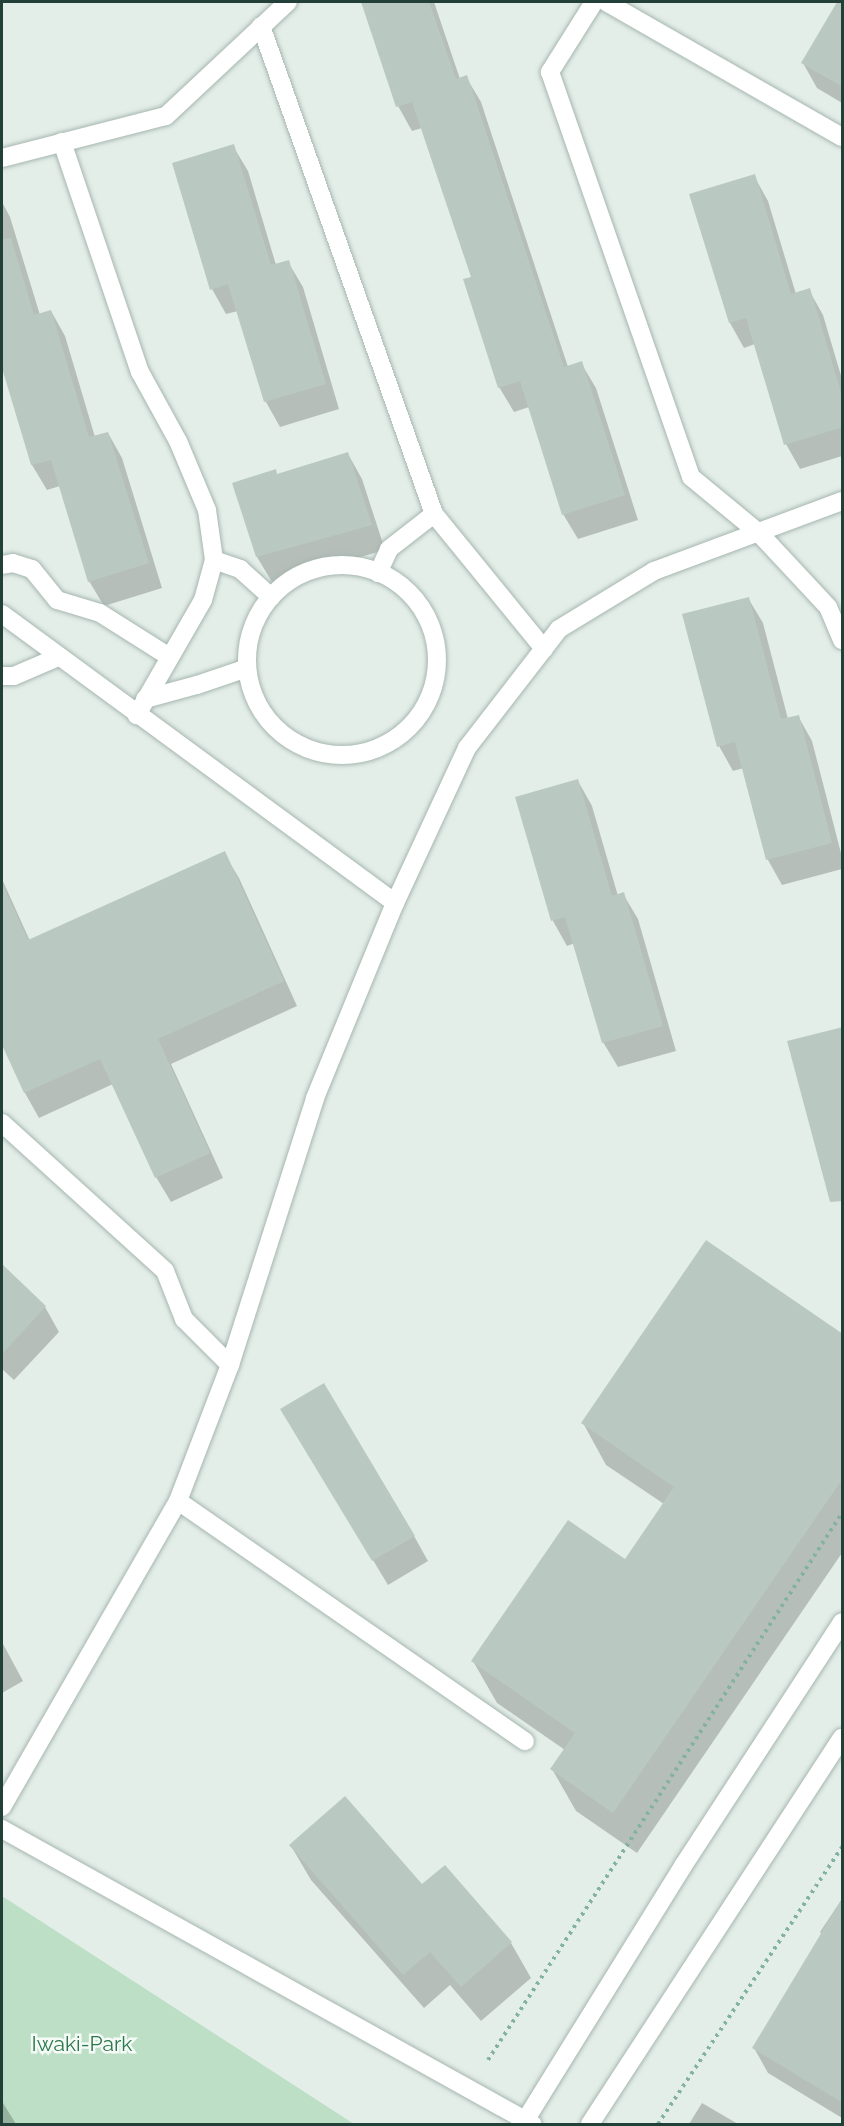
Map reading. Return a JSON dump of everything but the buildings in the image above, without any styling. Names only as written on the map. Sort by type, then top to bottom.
[{"type":"street","points":[[2,158],[166,116],[288,2]]},
{"type":"street","points":[[594,2],[550,72],[691,477],[759,533],[828,607],[843,640]]},
{"type":"street","points":[[606,2],[843,138]]},
{"type":"street","points":[[261,26],[434,514],[544,649]]},
{"type":"street","points":[[62,142],[140,372],[178,441],[207,510],[214,560],[203,600],[168,656],[141,707]]},
{"type":"street","points":[[2,1807],[178,1501],[230,1365],[315,1098],[394,903],[467,748],[559,629],[654,571],[843,501]]},
{"type":"street","points":[[378,573],[389,549],[434,514]]},
{"type":"street","points":[[214,560],[240,569],[271,597]]},
{"type":"street","points":[[2,565],[13,563],[32,569],[57,600],[100,613],[168,656]]},
{"type":"street","points":[[359,565],[378,573],[393,579],[421,605],[436,640],[436,678],[423,713],[396,740],[361,755],[323,755],[288,740],[262,714],[248,679],[248,642],[261,607],[287,580],[321,566],[359,565]]},
{"type":"street","points":[[2,614],[58,657],[141,707],[394,903]]},
{"type":"street","points":[[2,676],[14,676],[58,657]]},
{"type":"street","points":[[141,707],[247,668]]},
{"type":"street","points":[[2,1124],[165,1271],[184,1319],[230,1365]]},
{"type":"street","points":[[178,1501],[525,1741]]},
{"type":"street","points":[[2,1829],[527,2123],[683,1866],[843,1622]]},
{"type":"street","points":[[590,2124],[843,1738]]},
{"type":"path","points":[[488,2060],[843,1513]]},
{"type":"path","points":[[658,2124],[843,1847]]},
{"type":"green space","name":"Iwaki-Park","points":[[2,1896],[354,2124],[2,2124]]}]
